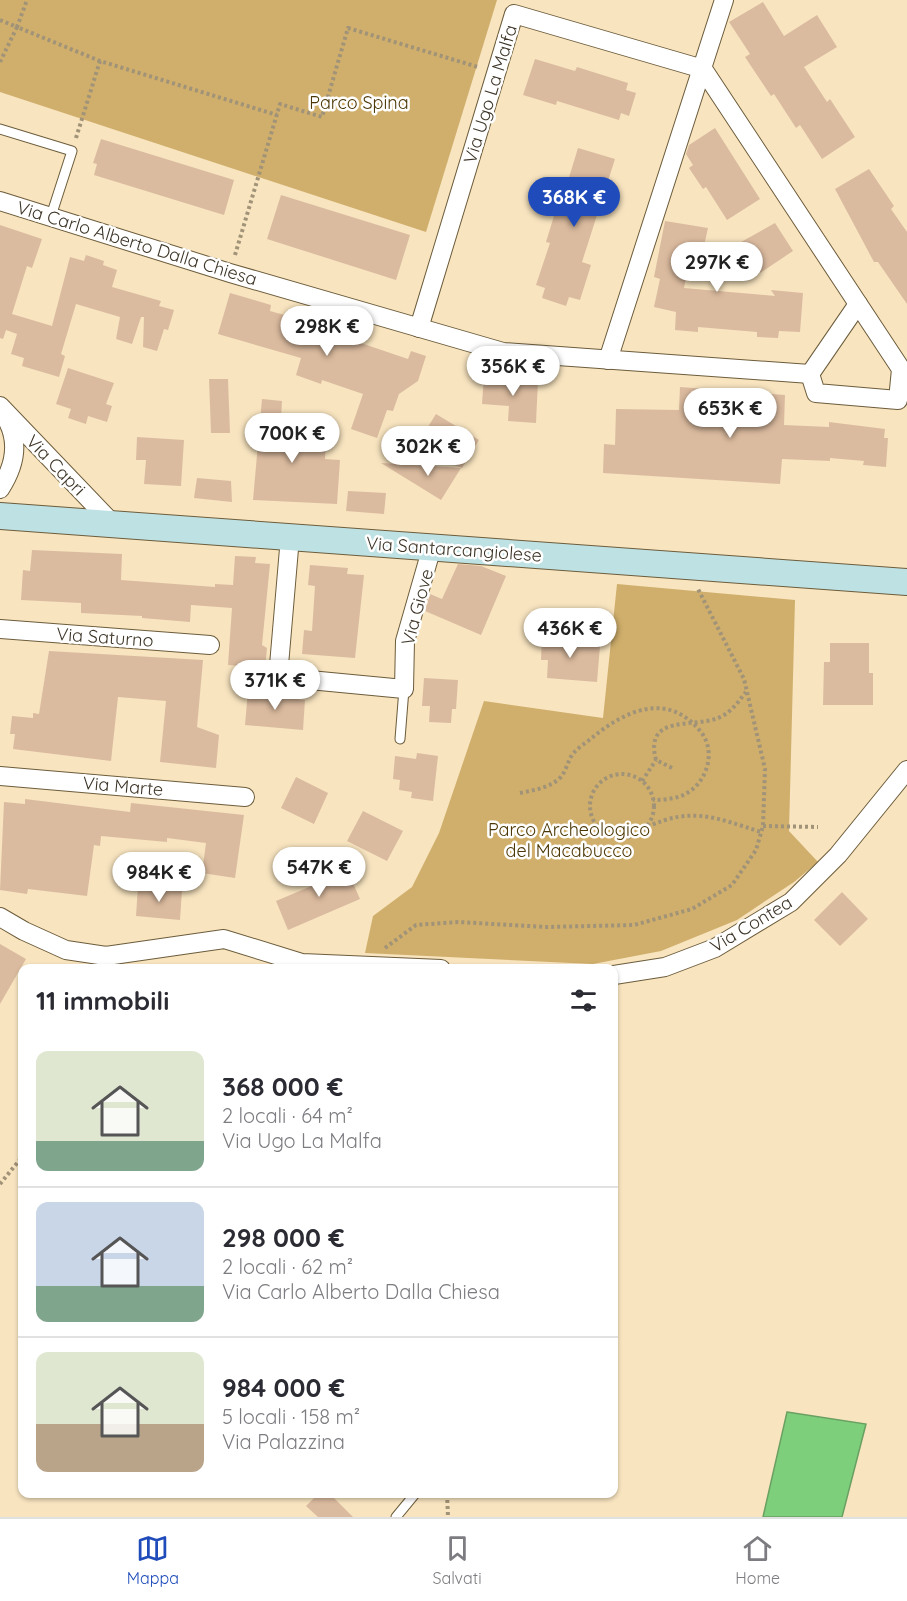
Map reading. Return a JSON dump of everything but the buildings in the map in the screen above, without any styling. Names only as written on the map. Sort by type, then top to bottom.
[{"type":"main road","name":"Via Santarcangiolese","points":[[0,516],[907,582]]},
{"type":"street","points":[[608,360],[724,0]]},
{"type":"street","name":"Via Ugo La Malfa","points":[[419,328],[514,14],[703,69]]},
{"type":"street","points":[[703,69],[901,369],[898,400],[816,393],[810,374],[858,304]]},
{"type":"street","name":"Via Carlo Alberto Dalla Chiesa","points":[[0,201],[230,273],[503,352],[810,374]]},
{"type":"street","name":"Via Capri","points":[[0,407],[15,433],[12,467],[0,489]]},
{"type":"street","name":"Via Capri","points":[[0,407],[113,524]]},
{"type":"street","points":[[290,537],[278,677],[404,689]]},
{"type":"street","name":"Via Giove","points":[[404,689],[405,641],[432,547]]},
{"type":"street","name":"Via Saturno","points":[[0,629],[210,645]]},
{"type":"street","name":"Via Contea","points":[[618,974],[665,967],[715,948],[791,903],[838,855],[907,770]]},
{"type":"street","name":"Via Marte","points":[[0,776],[245,797]]},
{"type":"street","points":[[0,917],[66,950],[106,956],[224,939],[302,963],[325,964]]},
{"type":"lane","points":[[0,129],[72,151],[51,216]]},
{"type":"lane","name":"Via Giove","points":[[400,739],[404,689]]},
{"type":"lane","points":[[396,1517],[412,1498]]},
{"type":"path","points":[[0,62],[27,0]]},
{"type":"path","points":[[0,20],[100,61],[277,115]]},
{"type":"path","points":[[230,273],[280,104],[322,117],[348,28],[496,72]]},
{"type":"path","points":[[72,151],[100,61]]},
{"type":"path","points":[[372,964],[390,941],[416,925],[458,922],[546,927],[634,925],[692,909],[732,885],[756,850],[763,826],[765,769],[744,679],[698,588]]},
{"type":"path","points":[[642,781],[656,760],[656,741],[663,728],[677,723],[691,723],[719,717],[734,708],[747,692]]},
{"type":"path","points":[[520,793],[546,787],[558,779],[573,754],[581,747],[622,716],[638,709],[650,708],[673,713],[691,723],[702,734],[706,742],[708,767],[701,782],[681,796],[653,800]]},
{"type":"path","points":[[656,760],[672,768]]},
{"type":"path","points":[[645,828],[651,820],[653,800],[649,789],[642,781],[623,773],[603,779],[591,796],[589,807],[597,827],[605,834],[626,838],[668,818],[702,814],[761,832]]},
{"type":"path","points":[[763,826],[818,827]]},
{"type":"path","points":[[0,1184],[18,1162]]},
{"type":"path","points":[[447,1498],[447,1517]]},
{"type":"green space","name":"Parco Spina","points":[[0,0],[497,0],[426,232],[0,92]]},
{"type":"green space","name":"Parco Archeologico del Macabucco","points":[[617,584],[795,600],[789,831],[818,862],[794,882],[737,920],[661,951],[593,964],[365,953],[373,916],[412,887],[439,833],[484,701],[603,718]]},
{"type":"shaded area","points":[[787,1412],[866,1424],[842,1517],[763,1517]]}]
